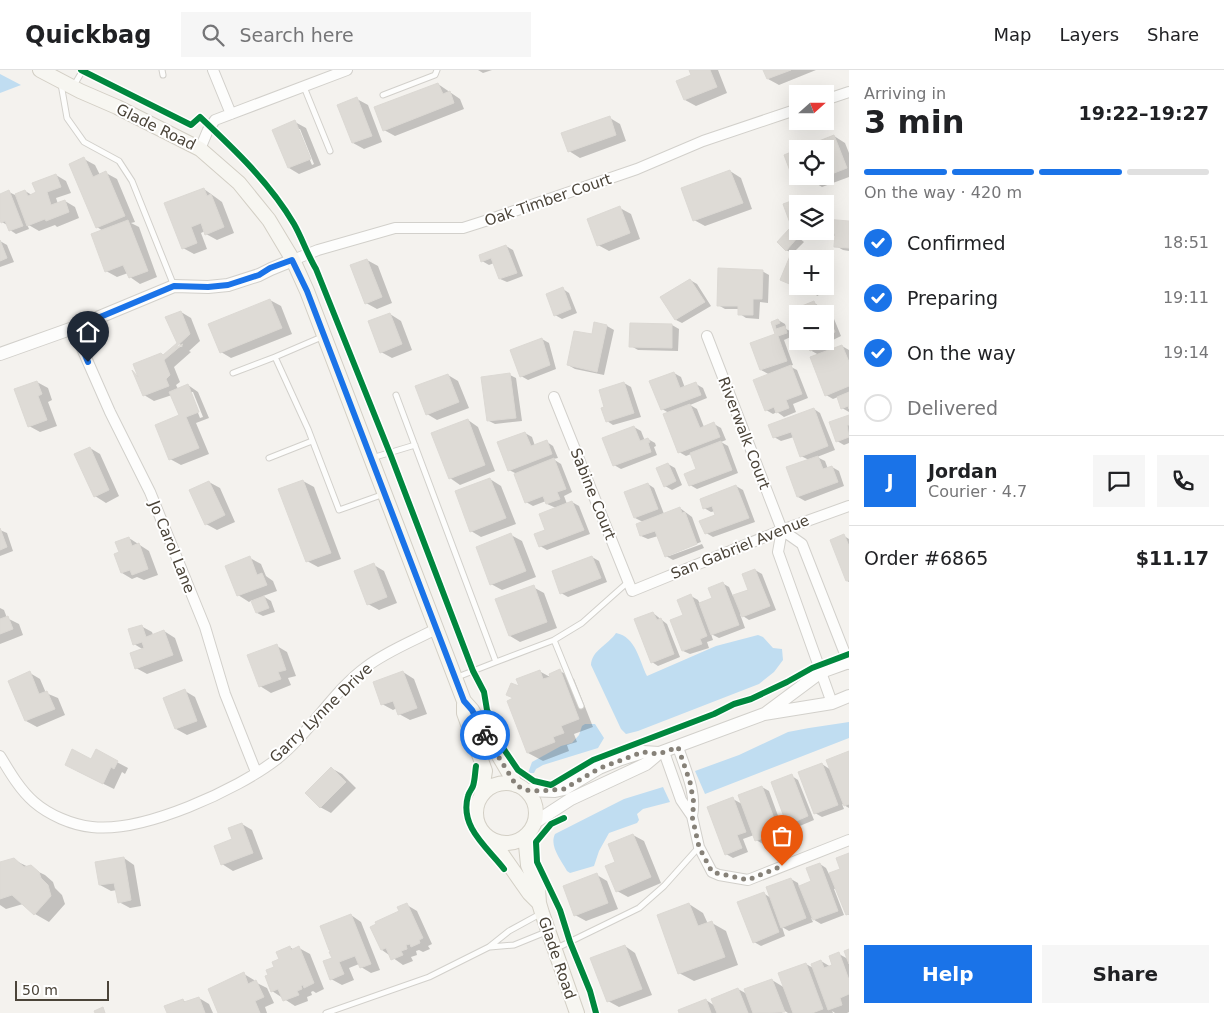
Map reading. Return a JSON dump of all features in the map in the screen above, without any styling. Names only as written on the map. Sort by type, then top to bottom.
[{"type":"main road","name":"Glade Road","points":[[40,70],[73,88],[117,107],[200,148],[239,183],[270,220],[307,291],[464,701],[472,710],[521,788],[533,800],[536,809],[526,845],[528,866],[538,889],[540,908],[577,1013]]},
{"type":"main road","name":"Glade Road","points":[[464,701],[464,713],[485,771],[481,796],[476,811],[476,821],[481,831],[492,840],[540,908]]},
{"type":"main road","points":[[481,796],[493,786],[502,783],[521,788]]},
{"type":"main road","points":[[492,840],[498,843],[509,844],[519,841],[532,827]]},
{"type":"street","points":[[213,70],[231,114]]},
{"type":"street","points":[[200,148],[215,120],[347,70]]},
{"type":"street","points":[[834,97],[849,92]]},
{"type":"street","name":"Oak Timber Court","points":[[292,260],[312,252],[395,228],[463,228],[637,170],[703,141],[789,112]]},
{"type":"street","points":[[0,354],[74,328],[174,286],[208,287],[228,285],[259,275],[270,268],[292,260]]},
{"type":"street","name":"Jo Carol Lane","points":[[74,328],[110,412],[150,492],[205,627],[225,694],[256,772]]},
{"type":"street","name":"Riverwalk Court","points":[[707,336],[782,530],[778,552],[832,703]]},
{"type":"street","name":"Sabine Court","points":[[554,397],[630,586]]},
{"type":"street","name":"San Gabriel Avenue","points":[[630,586],[849,506]]},
{"type":"street","points":[[764,714],[821,672],[849,663],[802,544],[782,530]]},
{"type":"street","name":"Garry Lynne Drive","points":[[0,756],[12,776],[33,801],[56,816],[71,822],[91,827],[108,828],[166,815],[209,799],[277,759],[298,740],[338,694],[366,667],[389,652],[436,629]]},
{"type":"street","points":[[532,827],[571,799],[646,764],[662,753],[764,714],[832,703],[849,696]]},
{"type":"street","points":[[678,747],[690,782],[694,804],[692,816]]},
{"type":"street","points":[[521,788],[555,791],[564,789],[600,768],[621,759],[643,752],[662,753]]},
{"type":"street","points":[[662,753],[681,800],[692,816],[699,847],[712,872],[748,880],[849,840]]},
{"type":"lane","points":[[73,88],[83,70]]},
{"type":"lane","points":[[384,95],[435,75],[437,70]]},
{"type":"lane","points":[[60,81],[67,118],[84,142],[119,161],[132,181],[174,286]]},
{"type":"lane","points":[[304,86],[330,151]]},
{"type":"lane","points":[[233,373],[324,336]]},
{"type":"lane","points":[[275,357],[312,441],[339,510],[384,493]]},
{"type":"lane","points":[[396,395],[496,662]]},
{"type":"lane","points":[[269,458],[312,441]]},
{"type":"lane","points":[[371,458],[415,445]]},
{"type":"lane","points":[[455,679],[554,640],[582,623],[630,586]]},
{"type":"lane","points":[[554,640],[581,706]]},
{"type":"lane","points":[[555,949],[639,908],[664,886],[699,847]]},
{"type":"lane","points":[[326,1013],[429,977],[489,947],[540,908]]},
{"type":"lane","points":[[489,947],[514,945],[548,932]]},
{"type":"water","points":[[0,74],[21,85],[0,93]]},
{"type":"water","points":[[616,633],[623,635],[632,644],[647,676],[716,646],[758,635],[763,637],[773,648],[782,649],[783,660],[774,672],[759,684],[626,734],[621,729],[591,665],[597,651]]},
{"type":"water","points":[[849,722],[849,738],[705,794],[695,771],[739,755],[788,732]]},
{"type":"water","points":[[585,724],[595,724],[604,738],[598,748],[543,765],[536,769],[534,773],[528,773],[532,762],[561,746],[572,743]]},
{"type":"water","points":[[663,787],[670,802],[643,809],[637,814],[639,820],[637,823],[609,833],[599,851],[594,866],[570,873],[567,871],[555,848],[555,834],[624,799]]},
{"type":"building","points":[[689,70],[710,70],[717,87],[684,100],[676,81],[691,75]]},
{"type":"building","points":[[763,70],[791,70],[767,79]]},
{"type":"building","points":[[438,83],[443,94],[450,91],[454,103],[383,131],[374,107]]},
{"type":"building","points":[[357,97],[372,136],[352,143],[337,105]]},
{"type":"building","points":[[610,116],[616,135],[568,152],[561,133]]},
{"type":"building","points":[[295,120],[311,159],[288,168],[272,130]]},
{"type":"building","points":[[834,135],[847,168],[834,173],[834,140],[822,140]]},
{"type":"building","points":[[789,153],[789,168],[784,155]]},
{"type":"building","points":[[84,157],[93,177],[106,171],[125,216],[96,228],[69,164]]},
{"type":"building","points":[[730,170],[743,203],[693,221],[681,188]]},
{"type":"building","points":[[56,174],[61,187],[47,192],[51,205],[65,200],[69,212],[27,226],[15,194],[25,190],[28,196],[36,192],[32,183]]},
{"type":"building","points":[[204,188],[207,196],[211,194],[224,227],[205,235],[201,223],[191,227],[197,243],[182,249],[164,203]]},
{"type":"building","points":[[9,190],[23,226],[9,231],[5,221],[1,223],[0,219],[0,194]]},
{"type":"building","points":[[789,202],[789,220],[783,204]]},
{"type":"building","points":[[620,206],[630,233],[597,246],[587,219]]},
{"type":"building","points":[[128,220],[148,271],[129,278],[123,265],[105,272],[91,234]]},
{"type":"building","points":[[834,220],[849,221],[849,248],[834,247]]},
{"type":"building","points":[[789,229],[789,240],[795,240],[786,251],[777,242]]},
{"type":"building","points":[[0,240],[7,258],[0,261]]},
{"type":"building","points":[[506,245],[517,273],[499,279],[491,258],[481,262],[479,255]]},
{"type":"building","points":[[789,258],[789,284],[780,280]]},
{"type":"building","points":[[367,259],[382,297],[365,304],[350,265]]},
{"type":"building","points":[[718,268],[763,270],[762,299],[753,299],[753,315],[738,315],[738,306],[717,306]]},
{"type":"building","points":[[690,279],[705,302],[675,320],[660,297]]},
{"type":"building","points":[[563,287],[571,309],[554,316],[546,294]]},
{"type":"building","points":[[270,299],[282,328],[220,353],[208,324]]},
{"type":"building","points":[[814,301],[816,305],[804,305]]},
{"type":"building","points":[[181,311],[190,334],[175,348],[183,344],[164,360],[170,375],[166,379],[169,386],[143,396],[132,370],[138,377],[133,364],[161,353],[163,355],[177,343],[165,317]]},
{"type":"building","points":[[390,313],[402,344],[380,353],[368,321]]},
{"type":"building","points":[[778,319],[780,323],[775,325],[776,329],[785,326],[787,333],[778,336],[787,361],[760,370],[750,343],[775,334],[771,322]]},
{"type":"building","points":[[594,322],[607,325],[597,372],[567,365],[574,331],[592,334]]},
{"type":"building","points":[[630,323],[672,324],[672,348],[629,347]]},
{"type":"building","points":[[542,338],[550,365],[520,377],[510,350]]},
{"type":"building","points":[[842,345],[849,362],[849,386],[825,396],[810,357],[834,350],[834,348]]},
{"type":"building","points":[[791,365],[802,394],[786,400],[789,408],[776,413],[774,407],[765,411],[753,380]]},
{"type":"building","points":[[674,372],[680,388],[696,382],[701,395],[661,410],[649,381]]},
{"type":"building","points":[[510,373],[516,418],[487,421],[481,377]]},
{"type":"building","points":[[448,374],[459,402],[426,415],[415,386]]},
{"type":"building","points":[[37,381],[42,394],[38,396],[47,420],[28,427],[14,389]]},
{"type":"building","points":[[624,382],[634,413],[606,422],[601,408],[604,407],[599,390]]},
{"type":"building","points":[[188,384],[199,412],[186,417],[199,448],[169,460],[155,425],[179,415],[169,392]]},
{"type":"building","points":[[849,392],[849,409],[848,406],[841,409],[837,397]]},
{"type":"building","points":[[690,404],[700,428],[714,422],[720,437],[678,453],[663,414]]},
{"type":"building","points":[[814,408],[828,446],[800,457],[791,432],[773,438],[768,425]]},
{"type":"building","points":[[849,415],[849,425],[847,425],[849,437],[836,442],[829,422]]},
{"type":"building","points":[[468,419],[485,465],[449,479],[431,433]]},
{"type":"building","points":[[634,426],[640,441],[648,438],[651,452],[613,466],[602,438]]},
{"type":"building","points":[[525,432],[531,446],[547,440],[552,454],[508,471],[497,442]]},
{"type":"building","points":[[721,441],[732,470],[689,486],[684,474],[696,469],[690,453]]},
{"type":"building","points":[[90,447],[109,490],[94,497],[74,454]]},
{"type":"building","points":[[818,456],[823,469],[832,466],[838,482],[797,497],[786,467]]},
{"type":"building","points":[[554,458],[566,489],[557,492],[560,499],[546,504],[543,496],[525,503],[514,474]]},
{"type":"building","points":[[668,463],[676,481],[664,487],[656,468]]},
{"type":"building","points":[[490,478],[506,518],[470,532],[455,491]]},
{"type":"building","points":[[303,480],[331,553],[306,562],[278,489]]},
{"type":"building","points":[[209,481],[225,515],[205,525],[189,490]]},
{"type":"building","points":[[648,483],[658,509],[634,518],[624,492]]},
{"type":"building","points":[[736,485],[749,518],[705,534],[699,521],[715,515],[712,506],[703,509],[700,499]]},
{"type":"building","points":[[572,501],[584,530],[539,547],[534,534],[545,530],[539,514]]},
{"type":"building","points":[[680,507],[682,513],[685,512],[697,544],[665,557],[655,531],[640,536],[636,524]]},
{"type":"building","points":[[0,528],[7,547],[0,550]]},
{"type":"building","points":[[511,533],[526,571],[490,585],[476,547]]},
{"type":"building","points":[[844,534],[849,546],[849,580],[846,581],[830,540]]},
{"type":"building","points":[[129,537],[132,546],[139,543],[148,569],[132,575],[130,570],[121,573],[114,554],[119,552],[115,542]]},
{"type":"building","points":[[250,556],[257,575],[262,573],[267,585],[237,596],[225,566]]},
{"type":"building","points":[[592,556],[601,578],[560,594],[552,571]]},
{"type":"building","points":[[374,563],[387,597],[367,605],[354,571]]},
{"type":"building","points":[[755,569],[770,606],[742,617],[733,595],[748,590],[742,574]]},
{"type":"building","points":[[723,582],[739,625],[711,635],[699,603],[712,598],[708,588]]},
{"type":"building","points":[[534,585],[547,622],[509,636],[495,599]]},
{"type":"building","points":[[691,594],[707,636],[700,639],[702,644],[682,651],[670,620],[683,615],[677,600]]},
{"type":"building","points":[[264,596],[269,608],[256,613],[251,601]]},
{"type":"building","points":[[653,612],[657,620],[661,618],[674,654],[651,663],[634,619]]},
{"type":"building","points":[[8,616],[13,629],[0,634],[0,619]]},
{"type":"building","points":[[142,625],[146,637],[164,630],[173,655],[135,669],[130,653],[144,648],[142,642],[133,645],[128,629]]},
{"type":"building","points":[[277,644],[286,670],[278,672],[281,679],[259,687],[247,655]]},
{"type":"building","points":[[560,669],[579,719],[561,726],[564,733],[553,737],[555,742],[527,753],[507,701],[513,698],[506,695],[511,683],[519,686],[516,679],[540,670],[543,679],[550,677],[549,674]]},
{"type":"building","points":[[30,671],[39,694],[47,691],[55,709],[25,721],[8,681]]},
{"type":"building","points":[[403,671],[417,708],[398,715],[393,701],[381,705],[373,682]]},
{"type":"building","points":[[185,689],[197,721],[175,729],[163,698]]},
{"type":"building","points":[[72,749],[91,759],[96,749],[118,761],[114,769],[111,767],[103,784],[65,765]]},
{"type":"building","points":[[849,751],[849,804],[844,806],[826,760]]},
{"type":"building","points":[[822,763],[838,805],[814,814],[798,772]]},
{"type":"building","points":[[331,767],[346,782],[320,808],[305,793]]},
{"type":"building","points":[[792,774],[808,816],[787,825],[771,782]]},
{"type":"building","points":[[762,786],[775,821],[765,825],[769,836],[755,841],[738,795]]},
{"type":"building","points":[[733,797],[746,832],[737,835],[742,848],[725,855],[707,807]]},
{"type":"building","points":[[242,823],[253,853],[221,865],[214,846],[232,839],[228,828]]},
{"type":"building","points":[[633,834],[651,877],[616,892],[605,866],[615,862],[608,844]]},
{"type":"building","points":[[849,853],[849,914],[846,915],[829,873],[840,869],[836,858]]},
{"type":"building","points":[[124,857],[131,900],[118,903],[114,883],[99,885],[95,862]]},
{"type":"building","points":[[14,858],[24,867],[31,865],[39,872],[41,878],[48,885],[51,896],[34,915],[12,895],[0,899],[0,862]]},
{"type":"building","points":[[820,863],[838,911],[813,920],[799,886],[811,881],[806,868]]},
{"type":"building","points":[[597,873],[608,903],[574,916],[563,886]]},
{"type":"building","points":[[791,878],[806,918],[781,928],[766,887]]},
{"type":"building","points":[[764,892],[779,932],[753,943],[737,902]]},
{"type":"building","points":[[407,903],[423,938],[419,940],[420,943],[411,947],[410,944],[406,945],[407,949],[401,951],[403,955],[391,960],[386,948],[381,950],[370,927],[376,924],[375,922],[399,911],[397,907]]},
{"type":"building","points":[[689,903],[698,926],[712,921],[725,957],[678,974],[657,915]]},
{"type":"building","points":[[351,914],[371,964],[360,968],[355,956],[339,962],[344,974],[330,980],[323,961],[332,958],[329,952],[331,951],[320,926]]},
{"type":"building","points":[[625,945],[642,989],[607,1002],[590,958]]},
{"type":"building","points":[[290,946],[291,950],[299,946],[314,983],[304,988],[303,985],[301,986],[302,989],[297,991],[299,995],[283,1001],[278,989],[271,992],[265,976],[268,975],[266,970],[274,967],[272,962],[279,959],[276,952]]},
{"type":"building","points":[[849,949],[849,964],[844,951]]},
{"type":"building","points":[[839,952],[849,980],[849,994],[840,998],[842,1005],[828,1010],[811,964],[821,960],[824,968],[832,965],[829,956]]},
{"type":"building","points":[[806,963],[823,1009],[812,1013],[793,1013],[778,973]]},
{"type":"building","points":[[244,972],[248,984],[256,980],[264,997],[255,1001],[260,1013],[218,1013],[208,989]]},
{"type":"building","points":[[772,979],[785,1012],[753,1013],[744,989]]},
{"type":"building","points":[[738,988],[748,1013],[717,1013],[711,999]]},
{"type":"building","points":[[199,997],[205,1013],[167,1013],[164,1006],[183,999],[184,1002]]},
{"type":"building","points":[[706,999],[711,1013],[679,1013],[678,1010]]},
{"type":"building","points":[[103,1007],[105,1013],[95,1013],[94,1011]]},
{"type":"cycle path","points":[[81,70],[191,125],[200,117],[263,181],[294,224],[316,269],[391,456],[473,671],[484,692],[487,710],[503,748],[518,770],[534,781],[551,785],[593,760],[751,699],[812,668],[849,654]]},
{"type":"cycle path","points":[[476,766],[474,784],[468,796],[466,807],[468,818],[471,827],[483,845],[504,869]]},
{"type":"cycle path","points":[[564,818],[551,824],[536,842],[537,862],[560,910],[570,942],[590,991],[596,1013]]},
{"type":"way so far","points":[[485,735],[516,785],[525,790],[541,791],[564,789],[600,768],[621,759],[643,752],[659,754],[678,747],[690,782],[694,804],[692,816],[699,847],[712,872],[748,880],[782,866]]},
{"type":"route","points":[[88,362],[74,328],[174,286],[208,287],[228,285],[259,275],[270,268],[292,260],[307,291],[464,701],[472,710],[485,735]]}]
